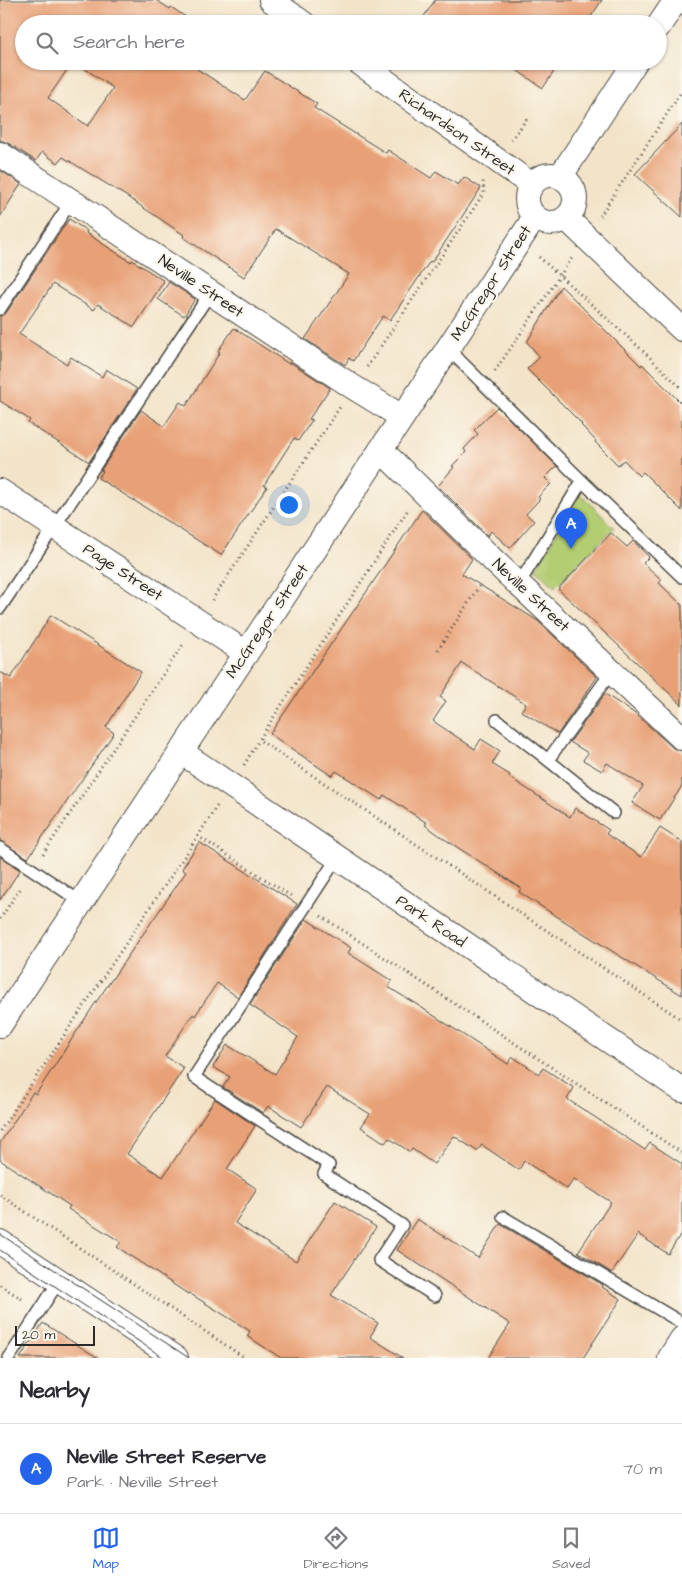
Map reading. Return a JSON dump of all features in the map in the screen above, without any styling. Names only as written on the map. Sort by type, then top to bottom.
[{"type":"street","points":[[271,0],[292,15]]},
{"type":"street","points":[[666,15],[676,0]]},
{"type":"street","name":"Richardson Street","points":[[370,70],[532,185]]},
{"type":"street","points":[[560,177],[630,70]]},
{"type":"street","name":"Neville Street","points":[[0,154],[353,387],[402,417]]},
{"type":"street","points":[[552,175],[566,181],[572,187],[574,195],[573,207],[566,218],[552,223],[543,222],[535,217],[530,211],[527,199],[528,191],[532,185],[536,180],[552,175]]},
{"type":"street","name":"McGregor Street","points":[[0,1025],[535,217]]},
{"type":"street","points":[[566,218],[682,329]]},
{"type":"street","name":"Neville Street","points":[[381,450],[495,562],[612,671],[680,731]]},
{"type":"street","name":"Page Street","points":[[0,491],[246,653]]},
{"type":"street","name":"Park Road","points":[[181,752],[682,1090]]},
{"type":"street","points":[[0,1242],[176,1358]]},
{"type":"street","points":[[670,1358],[682,1340]]},
{"type":"lane","points":[[676,0],[682,7]]},
{"type":"lane","points":[[0,309],[72,200]]},
{"type":"lane","points":[[0,608],[211,292]]},
{"type":"lane","points":[[448,349],[682,577]]},
{"type":"lane","points":[[519,584],[582,481]]},
{"type":"lane","points":[[548,760],[612,671]]},
{"type":"lane","points":[[497,720],[614,813]]},
{"type":"lane","points":[[0,848],[81,902]]},
{"type":"lane","points":[[337,858],[194,1076],[329,1165],[324,1174],[402,1225],[379,1260],[435,1296]]},
{"type":"lane","points":[[503,1217],[682,1323]]},
{"type":"lane","points":[[9,1358],[59,1281]]},
{"type":"path","points":[[0,919],[484,193],[482,176],[529,116]]},
{"type":"path","points":[[520,240],[642,350],[682,389]]},
{"type":"path","points":[[0,1131],[198,836],[421,488]]},
{"type":"path","points":[[438,650],[495,562]]},
{"type":"path","points":[[260,740],[682,1020]]},
{"type":"path","points":[[198,836],[682,1153]]},
{"type":"path","points":[[0,1195],[246,1358]]},
{"type":"path","points":[[0,1285],[39,1310]]},
{"type":"green space","points":[[580,493],[614,528],[555,587],[536,569]]},
{"type":"building","points":[[0,0],[156,0],[183,15],[15,15],[15,70],[67,70],[48,98],[88,126],[113,88],[87,70],[199,70],[245,100],[265,71],[317,104],[314,108],[386,153],[388,150],[431,178],[436,171],[458,185],[464,177],[481,188],[432,262],[430,261],[390,320],[383,316],[353,361],[349,358],[345,365],[305,339],[349,274],[276,229],[244,277],[183,237],[184,235],[126,196],[63,157],[58,163],[42,152],[36,161],[0,140]]},
{"type":"building","points":[[435,0],[602,0],[592,15],[425,15]]},
{"type":"building","points":[[516,70],[555,70],[543,88]]},
{"type":"building","points":[[682,124],[682,217],[635,174]]},
{"type":"building","points":[[0,170],[21,184],[0,217]]},
{"type":"building","points":[[69,219],[87,231],[86,233],[164,281],[134,327],[98,304],[94,310],[53,284],[19,334],[67,364],[71,357],[102,377],[106,369],[137,389],[89,462],[28,423],[30,420],[0,401],[0,316],[6,313]]},
{"type":"building","points":[[169,282],[195,299],[184,316],[158,299]]},
{"type":"building","points":[[561,286],[682,404],[682,511],[643,472],[639,476],[624,460],[618,465],[595,442],[582,424],[527,369],[540,357],[527,342]]},
{"type":"building","points":[[234,328],[330,388],[309,419],[312,420],[298,441],[294,438],[264,485],[267,487],[221,555],[98,478],[103,471],[101,470],[141,410],[164,426],[180,402],[186,406],[220,352],[218,351]]},
{"type":"building","points":[[497,407],[557,466],[545,478],[551,484],[538,497],[540,499],[526,514],[534,521],[510,548],[491,531],[488,536],[438,486],[454,467],[452,466],[466,452],[464,449],[478,434],[474,430]]},
{"type":"building","points":[[422,510],[472,559],[462,574],[538,621],[597,677],[558,734],[521,711],[526,704],[462,663],[440,697],[446,701],[433,721],[475,749],[481,739],[500,751],[492,764],[510,775],[509,777],[570,817],[575,808],[609,830],[606,834],[641,857],[660,828],[682,842],[682,995],[519,892],[521,888],[446,840],[425,825],[427,823],[384,795],[381,800],[336,771],[332,776],[270,734]]},
{"type":"building","points":[[611,533],[627,547],[633,541],[649,557],[643,563],[662,580],[659,583],[682,605],[682,705],[558,589]]},
{"type":"building","points":[[51,615],[141,672],[106,727],[114,733],[28,858],[0,841],[0,672],[11,678]]},
{"type":"building","points":[[605,694],[637,715],[673,748],[682,751],[682,786],[660,820],[632,803],[643,786],[607,763],[602,771],[583,760],[588,753],[570,742]]},
{"type":"building","points":[[199,842],[297,904],[238,997],[217,983],[195,1016],[193,1014],[165,1056],[184,1068],[127,1154],[163,1177],[215,1099],[255,1126],[227,1169],[257,1189],[235,1223],[296,1261],[335,1201],[376,1227],[331,1295],[378,1323],[370,1337],[403,1358],[281,1358],[247,1336],[250,1331],[188,1294],[117,1247],[121,1242],[68,1209],[70,1206],[0,1160],[0,1143],[33,1092],[36,1094],[92,1008],[186,872],[182,869]]},
{"type":"building","points":[[0,857],[20,870],[0,900]]},
{"type":"building","points":[[306,919],[351,948],[348,953],[392,981],[388,987],[508,1064],[513,1057],[539,1074],[543,1068],[574,1088],[567,1099],[645,1150],[650,1143],[682,1164],[682,1232],[668,1254],[638,1234],[612,1273],[578,1252],[611,1202],[574,1179],[567,1189],[524,1161],[519,1170],[482,1145],[477,1151],[454,1136],[434,1164],[412,1149],[410,1152],[389,1138],[385,1143],[361,1127],[370,1114],[327,1087],[301,1127],[268,1106],[263,1113],[223,1087],[230,1077],[213,1067],[227,1045],[275,1074],[298,1037],[250,1005]]},
{"type":"building","points":[[417,1219],[478,1258],[500,1224],[603,1285],[602,1287],[621,1299],[583,1358],[488,1358],[510,1324],[397,1250]]},
{"type":"building","points":[[43,1323],[98,1358],[20,1358]]},
{"type":"tram line","points":[[0,1234],[189,1358]]},
{"type":"tram line","points":[[0,1250],[164,1358]]},
{"type":"place","name":"Neville Street Reserve","points":[[571,549]]}]
